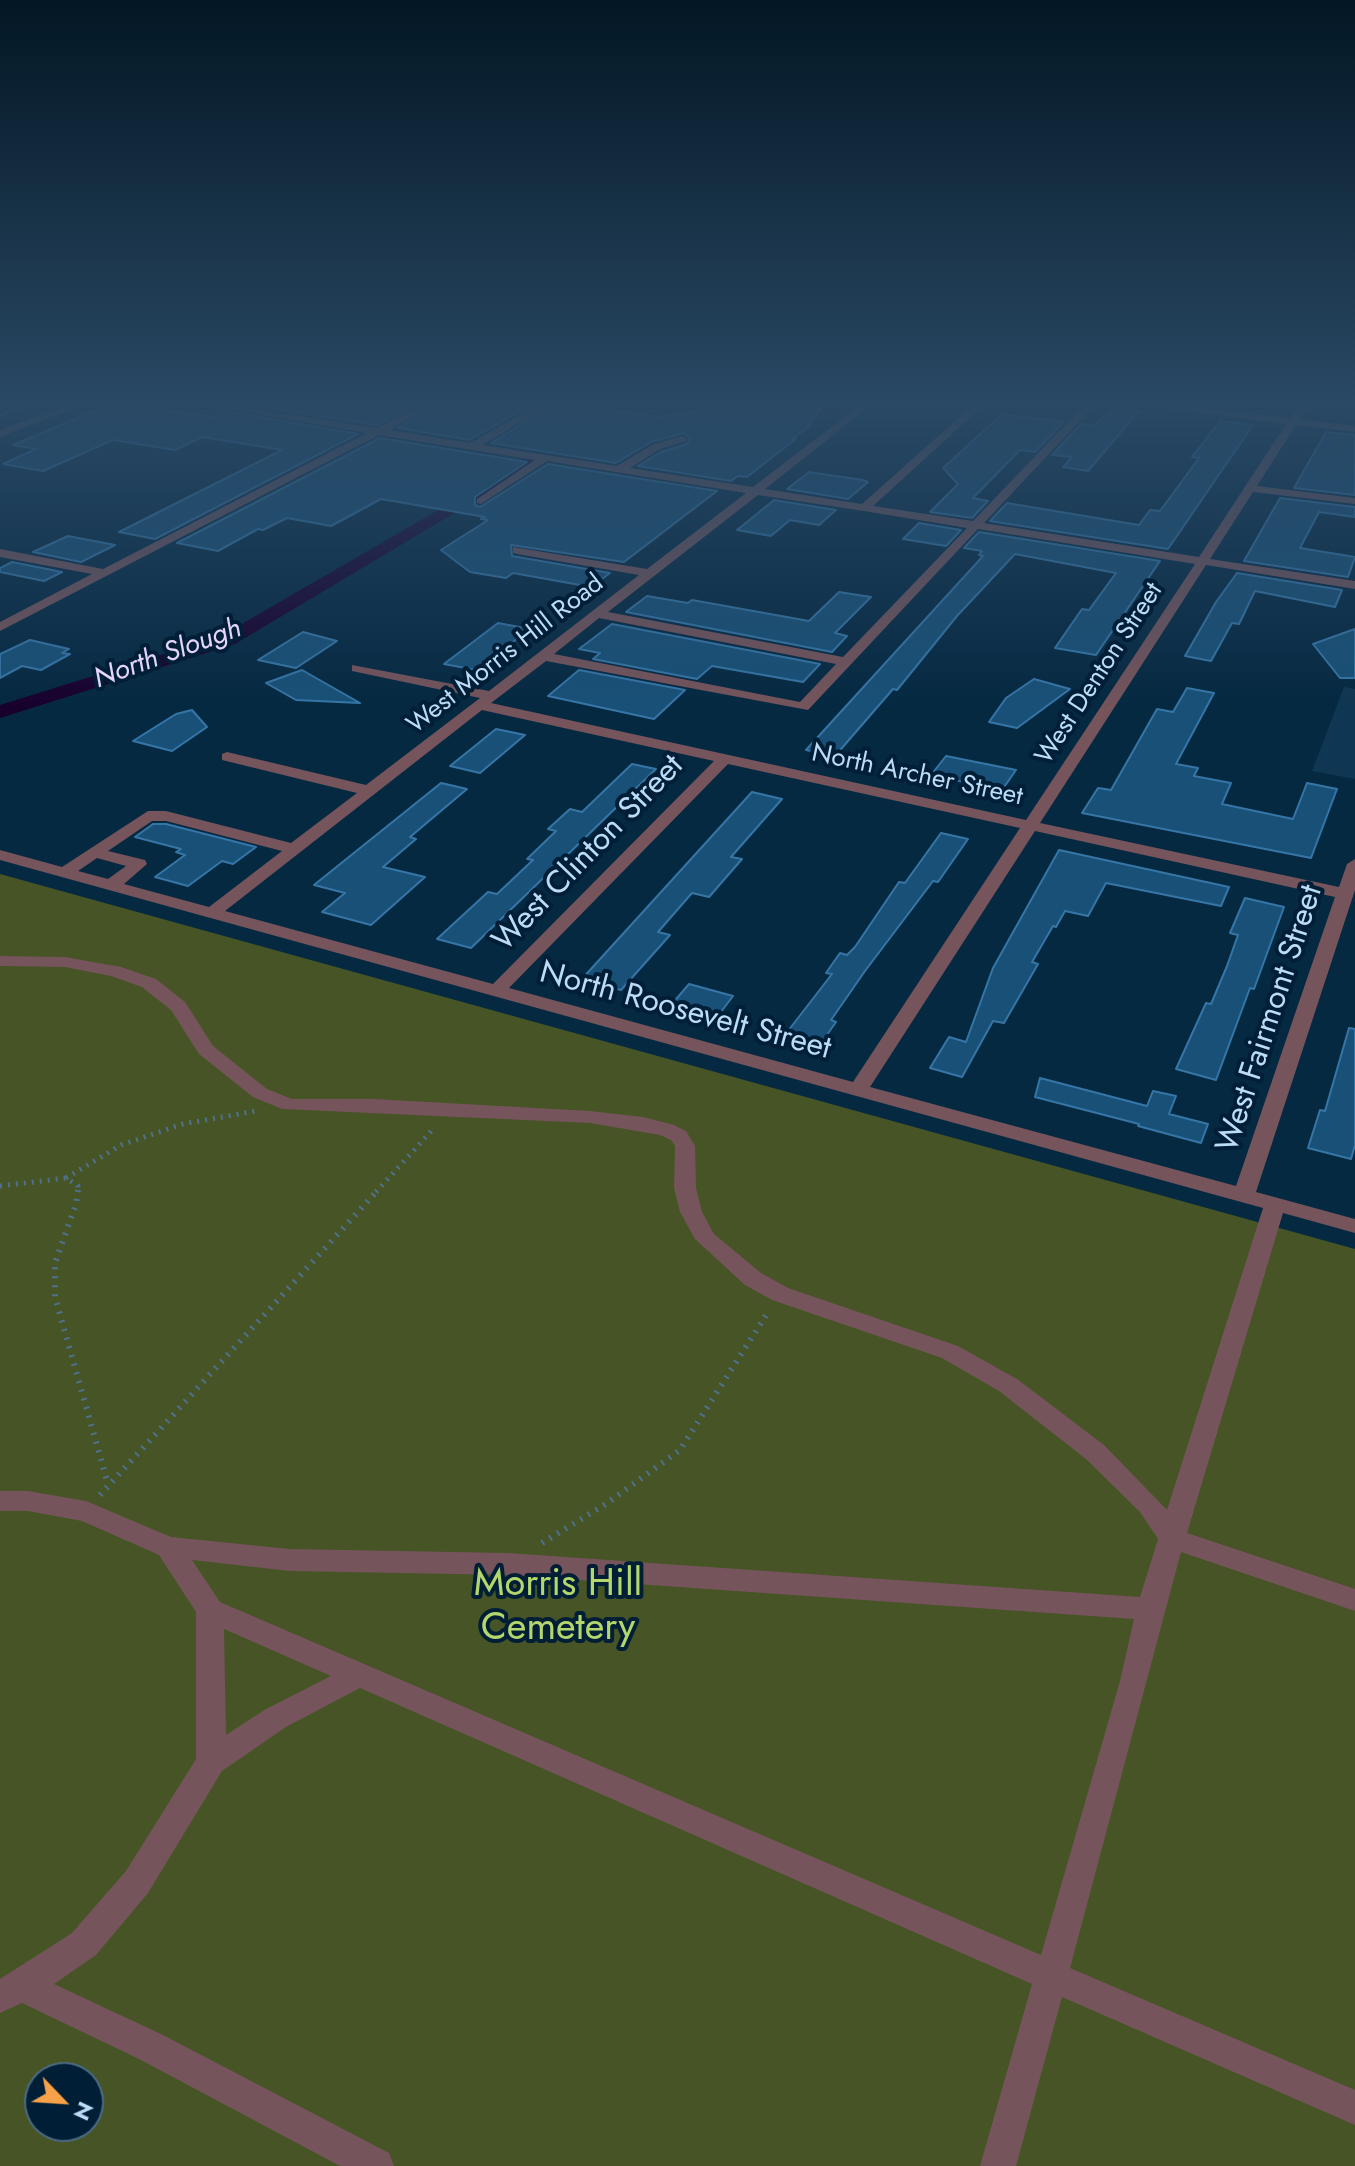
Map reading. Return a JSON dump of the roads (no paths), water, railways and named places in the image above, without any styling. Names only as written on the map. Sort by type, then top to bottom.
[{"type":"street","points":[[0,627],[233,506]]},
{"type":"street","name":"West Morris Hill Road","points":[[212,913],[736,506]]},
{"type":"street","points":[[852,506],[1355,585]]},
{"type":"street","points":[[543,656],[803,707],[994,506]]},
{"type":"street","name":"West Denton Street","points":[[858,1090],[1238,506]]},
{"type":"street","points":[[517,550],[649,573]]},
{"type":"street","points":[[0,553],[104,573]]},
{"type":"street","points":[[597,614],[847,662]]},
{"type":"street","name":"North Archer Street","points":[[357,668],[724,759],[1345,894]]},
{"type":"street","points":[[227,757],[370,791]]},
{"type":"street","name":"West Clinton Street","points":[[496,991],[724,759]]},
{"type":"street","points":[[64,873],[148,816],[166,816],[294,849]]},
{"type":"street","points":[[94,852],[139,864],[110,886]]},
{"type":"street","name":"North Roosevelt Street","points":[[0,855],[1355,1226]]},
{"type":"street","name":"West Fairmont Street","points":[[1244,1194],[1355,864]]},
{"type":"street","points":[[0,961],[65,962],[115,971],[149,983],[178,1006],[206,1050],[260,1093],[289,1105],[452,1109],[590,1117],[643,1123],[679,1136],[685,1146],[685,1188],[691,1212],[706,1239],[753,1279],[780,1294],[950,1352],[1008,1385],[1095,1452],[1149,1505],[1173,1539],[1355,1600]]},
{"type":"street","points":[[998,2166],[1134,1681],[1150,1609],[1275,1203]]},
{"type":"street","points":[[0,1501],[28,1501],[86,1511],[168,1547],[290,1560],[508,1564],[1150,1609]]},
{"type":"street","points":[[168,1547],[210,1610],[1355,2108]]},
{"type":"street","points":[[210,1610],[211,1761]]},
{"type":"street","points":[[11,1991],[84,1944],[137,1882],[211,1761],[276,1718],[357,1676]]},
{"type":"street","points":[[11,1991],[151,2047],[376,2166]]},
{"type":"waterway","name":"North Slough","points":[[0,712],[228,640],[455,506]]},
{"type":"park label","name":"Morris Hill Cemetery","points":[[558,1608]]}]
